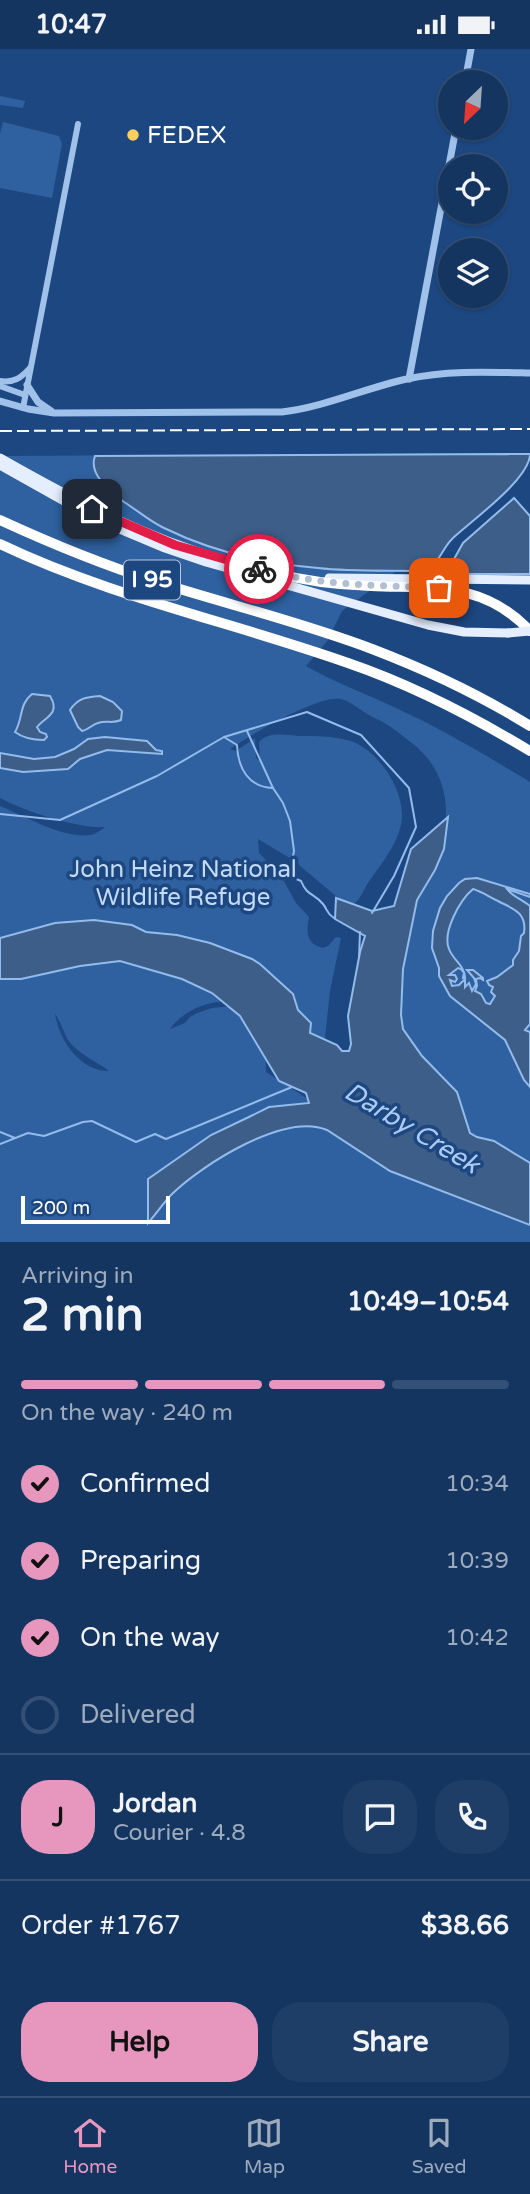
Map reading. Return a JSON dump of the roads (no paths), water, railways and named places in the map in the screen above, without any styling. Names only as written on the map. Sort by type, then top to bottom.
[{"type":"highway","name":"I 95","points":[[0,520],[106,565],[355,642],[422,669],[530,726]]},
{"type":"highway","name":"I 95","points":[[0,544],[123,593],[366,670],[425,694],[530,751]]},
{"type":"highway","points":[[266,575],[337,584],[439,588],[465,592],[499,605],[530,631]]},
{"type":"main road","points":[[0,458],[92,509],[150,535],[266,575],[437,627],[482,633],[530,631]]},
{"type":"main road","points":[[0,465],[80,511],[128,534],[184,555],[266,575],[346,579],[530,580]]},
{"type":"street","points":[[467,70],[471,49]]},
{"type":"street","points":[[23,408],[78,124]]},
{"type":"street","points":[[409,379],[454,140]]},
{"type":"street","points":[[0,384],[17,380],[31,366]]},
{"type":"street","points":[[0,401],[54,413],[282,412],[409,379],[453,374],[530,373]]},
{"type":"street","points":[[0,384],[25,395]]},
{"type":"street","points":[[27,385],[38,402],[54,413]]},
{"type":"water","points":[[530,454],[527,464],[510,487],[453,538],[434,565],[425,571],[345,570],[298,566],[220,550],[182,536],[148,519],[107,488],[97,476],[94,463],[95,456]]},
{"type":"water","points":[[514,498],[530,516],[530,574],[451,574],[449,568],[463,543]]},
{"type":"water","points":[[32,694],[50,696],[53,702],[51,715],[37,727],[40,732],[46,734],[44,740],[15,732],[25,702]]},
{"type":"water","points":[[100,696],[113,702],[122,711],[121,720],[98,723],[82,731],[70,710],[83,699]]},
{"type":"water","points":[[105,737],[147,741],[156,750],[162,751],[162,754],[107,750],[80,759],[68,769],[23,772],[0,768],[0,753],[34,759],[55,757],[88,739]]},
{"type":"water","name":"Darby Creek","points":[[448,817],[444,849],[417,900],[403,969],[403,1029],[422,1056],[457,1092],[470,1133],[494,1141],[530,1163],[530,1225],[390,1171],[327,1130],[310,1126],[268,1134],[224,1156],[172,1194],[148,1223],[148,1179],[211,1135],[269,1107],[309,1103],[306,1093],[279,1081],[240,1016],[212,993],[182,979],[120,961],[80,966],[21,979],[0,979],[0,938],[55,923],[94,920],[132,925],[146,932],[177,935],[210,943],[260,964],[293,994],[298,1010],[311,1023],[310,1033],[337,1045],[342,1051],[349,1051],[351,1044],[348,1016],[365,936],[335,919],[336,898],[372,911],[394,906],[411,849]]},
{"type":"water","points":[[477,878],[530,894],[530,897],[507,889],[530,906],[530,1024],[525,1030],[530,1032],[530,1087],[505,1040],[450,996],[439,976],[432,948],[433,931],[447,896],[465,879]],"holes":[[[473,889],[509,906],[521,916],[524,933],[513,965],[487,981],[493,987],[491,992],[495,996],[490,1004],[475,991],[477,986],[476,979],[483,978],[473,970],[467,970],[476,984],[472,991],[469,983],[465,987],[465,979],[459,985],[452,986],[450,980],[455,982],[457,979],[455,975],[449,975],[458,968],[464,972],[449,949],[448,934],[453,917]]]},
{"type":"waterway","points":[[0,814],[60,820],[157,776],[224,737],[307,712],[361,735],[409,788],[416,827],[394,876],[372,913]]},
{"type":"waterway","points":[[247,731],[290,821],[294,851],[291,868],[294,878],[301,881],[334,918]]},
{"type":"waterway","points":[[224,737],[237,745],[246,775],[257,784],[273,788]]},
{"type":"waterway","points":[[359,958],[360,932]]},
{"type":"waterway","points":[[0,1144],[28,1133],[44,1136],[92,1121],[136,1142],[155,1134],[166,1139],[292,1087]]},
{"type":"waterway","points":[[0,1132],[15,1138]]},
{"type":"railway","points":[[0,431],[530,429]]},
{"type":"place","name":"FEDEX","points":[[133,135]]},
{"type":"park label","name":"John Heinz National Wildlife Refuge","points":[[183,883]]}]
